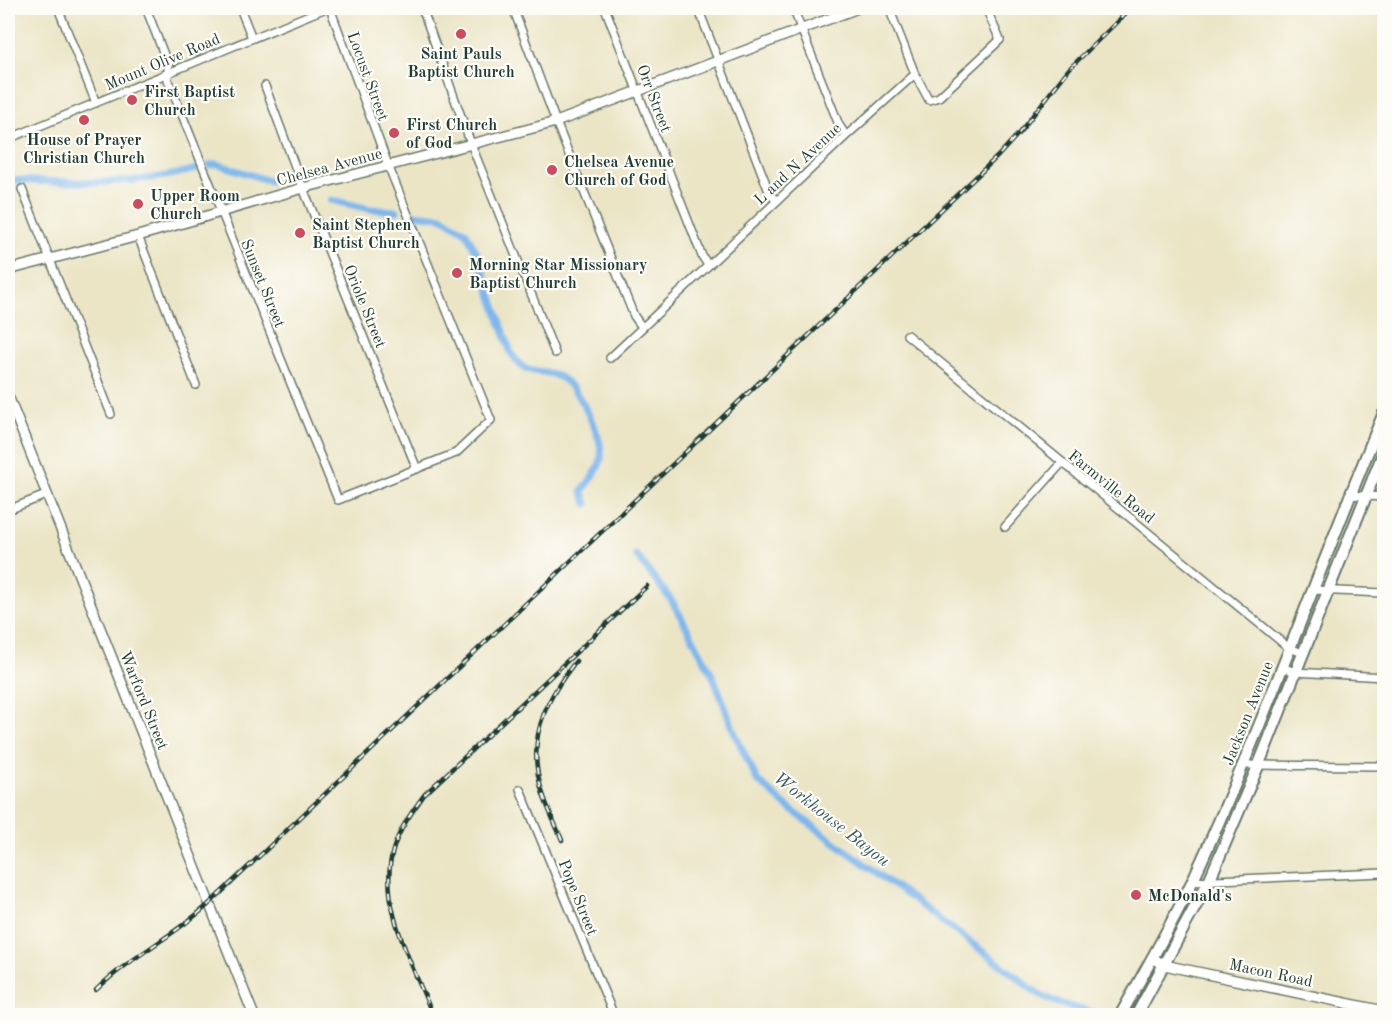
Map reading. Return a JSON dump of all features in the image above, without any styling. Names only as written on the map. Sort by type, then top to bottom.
[{"type":"main road","name":"Chelsea Avenue","points":[[8,270],[138,236],[388,165],[556,122],[858,8]]},
{"type":"main road","name":"Warford Street","points":[[8,396],[254,1016]]},
{"type":"main road","name":"Jackson Avenue","points":[[1121,1013],[1192,881],[1243,765],[1384,413]]},
{"type":"main road","name":"Jackson Avenue","points":[[1137,1015],[1209,881],[1259,764],[1384,451]]},
{"type":"main road","name":"Macon Road","points":[[1152,958],[1165,965],[1384,1011]]},
{"type":"street","points":[[58,8],[96,103]]},
{"type":"street","name":"Sunset Street","points":[[146,8],[168,65],[168,80],[338,500],[417,469]]},
{"type":"street","points":[[240,8],[252,38]]},
{"type":"street","name":"Mount Olive Road","points":[[11,137],[328,8]]},
{"type":"street","name":"Locust Street","points":[[328,8],[388,165],[491,420],[456,453],[417,469]]},
{"type":"street","points":[[422,8],[471,144],[555,352]]},
{"type":"street","points":[[513,8],[634,316],[642,327]]},
{"type":"street","name":"Orr Street","points":[[605,8],[702,256],[708,265]]},
{"type":"street","points":[[698,8],[770,194],[777,201]]},
{"type":"street","points":[[793,8],[839,125],[846,136]]},
{"type":"street","points":[[889,8],[915,74],[929,100],[939,97],[999,40],[986,8]]},
{"type":"street","name":"L and N Avenue","points":[[610,358],[915,74]]},
{"type":"street","name":"Oriole Street","points":[[265,86],[303,188],[417,469]]},
{"type":"street","points":[[8,121],[11,137]]},
{"type":"street","points":[[22,189],[111,414]]},
{"type":"street","points":[[138,236],[196,385]]},
{"type":"street","name":"Farmville Road","points":[[907,335],[1289,648],[1303,653]]},
{"type":"street","points":[[1005,527],[1062,463]]},
{"type":"street","points":[[8,510],[46,495]]},
{"type":"street","points":[[1350,495],[1384,497]]},
{"type":"street","points":[[1313,590],[1384,593]]},
{"type":"street","points":[[1282,667],[1295,672],[1384,677]]},
{"type":"street","points":[[1243,765],[1384,766]]},
{"type":"street","name":"Pope Street","points":[[520,789],[614,1016]]},
{"type":"street","points":[[1192,881],[1384,873]]},
{"type":"waterway","name":"Workhouse Bayou","points":[[210,165],[217,164],[270,181]]},
{"type":"waterway","name":"Workhouse Bayou","points":[[8,177],[13,180],[105,182],[151,178],[196,169]]},
{"type":"waterway","name":"Workhouse Bayou","points":[[331,200],[370,209],[397,211]]},
{"type":"waterway","name":"Workhouse Bayou","points":[[413,214],[442,217],[466,232],[477,253],[511,353],[517,362],[529,370],[546,372],[561,378],[582,403],[599,439],[601,450],[598,468],[582,491],[587,504]]},
{"type":"waterway","name":"Workhouse Bayou","points":[[636,555],[672,601],[696,644],[713,676],[736,736],[757,780],[786,806],[1039,994],[1060,1003],[1105,1016]]},
{"type":"railway","points":[[96,990],[123,967],[209,904],[998,156],[1069,69],[1131,8]]},
{"type":"railway","points":[[433,1016],[407,955],[393,911],[390,868],[394,847],[400,833],[424,795],[647,586]]},
{"type":"railway","points":[[562,840],[540,783],[536,759],[537,743],[539,728],[550,700],[576,661]]},
{"type":"place","name":"Saint Pauls Baptist Church","points":[[461,34]]},
{"type":"place","name":"First Baptist Church","points":[[132,100]]},
{"type":"place","name":"House of Prayer Christian Church","points":[[84,120]]},
{"type":"place","name":"First Church of God","points":[[394,133]]},
{"type":"place","name":"Chelsea Avenue Church of God","points":[[552,170]]},
{"type":"place","name":"Upper Room Church","points":[[138,204]]},
{"type":"place","name":"Saint Stephen Baptist Church","points":[[300,233]]},
{"type":"place","name":"Morning Star Missionary Baptist Church","points":[[457,273]]},
{"type":"place","name":"McDonald's","points":[[1136,895]]}]
